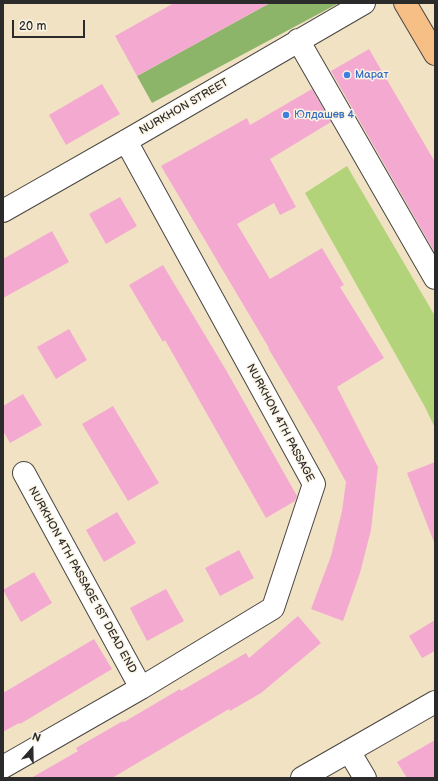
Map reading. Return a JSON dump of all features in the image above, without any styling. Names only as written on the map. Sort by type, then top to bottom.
[{"type":"main road","points":[[406,3],[435,54]]},
{"type":"street","name":"NURKHON STREET","points":[[3,211],[364,3]]},
{"type":"street","points":[[298,40],[435,278]]},
{"type":"street","name":"NURKHON 4TH PASSAGE","points":[[3,767],[141,688],[273,608],[314,484],[126,141]]},
{"type":"street","name":"NURKHON 4TH PASSAGE 1ST DEAD END","points":[[24,473],[141,688]]},
{"type":"street","points":[[302,778],[435,702]]},
{"type":"street","points":[[349,751],[365,778]]},
{"type":"green space","points":[[270,3],[339,3],[152,103],[137,76]]},
{"type":"green space","points":[[347,166],[435,316],[435,428],[425,407],[305,193]]},
{"type":"building","points":[[174,3],[270,3],[137,76],[115,36]]},
{"type":"building","points":[[369,49],[435,162],[435,253],[331,71]]},
{"type":"building","points":[[102,84],[120,114],[66,145],[49,115]]},
{"type":"building","points":[[312,89],[331,122],[270,159],[296,207],[280,215],[274,203],[237,224],[270,279],[322,248],[344,285],[340,287],[384,358],[337,387],[378,467],[371,530],[360,573],[343,621],[311,609],[331,556],[342,511],[346,482],[319,433],[161,166],[247,118],[250,125]]},
{"type":"building","points":[[120,197],[137,226],[106,244],[89,214]]},
{"type":"building","points":[[52,231],[69,262],[3,298],[3,259]]},
{"type":"building","points":[[163,265],[226,370],[297,496],[295,501],[266,518],[165,340],[163,342],[129,285]]},
{"type":"building","points":[[69,329],[87,360],[56,379],[37,347]]},
{"type":"building","points":[[23,394],[42,425],[10,443],[3,431],[3,406]]},
{"type":"building","points":[[113,406],[159,483],[128,501],[82,424]]},
{"type":"building","points":[[435,462],[435,542],[434,542],[407,473]]},
{"type":"building","points":[[117,512],[136,543],[104,562],[86,530]]},
{"type":"building","points":[[239,550],[254,578],[220,596],[205,568]]},
{"type":"building","points":[[34,572],[52,603],[21,622],[3,590]]},
{"type":"building","points":[[166,589],[184,621],[147,641],[130,608]]},
{"type":"building","points":[[298,616],[321,643],[261,693],[230,711],[229,709],[112,778],[31,778],[78,751],[76,748],[180,689],[181,691],[246,653],[249,658]]},
{"type":"building","points":[[435,620],[435,651],[422,658],[409,636]]},
{"type":"building","points":[[94,639],[112,669],[20,724],[19,723],[3,732],[3,693]]},
{"type":"building","points":[[435,740],[435,778],[407,778],[397,762]]},
{"type":"place","name":"Марат","points":[[347,75]]},
{"type":"place","name":"Юлдашев 4","points":[[286,115]]}]
